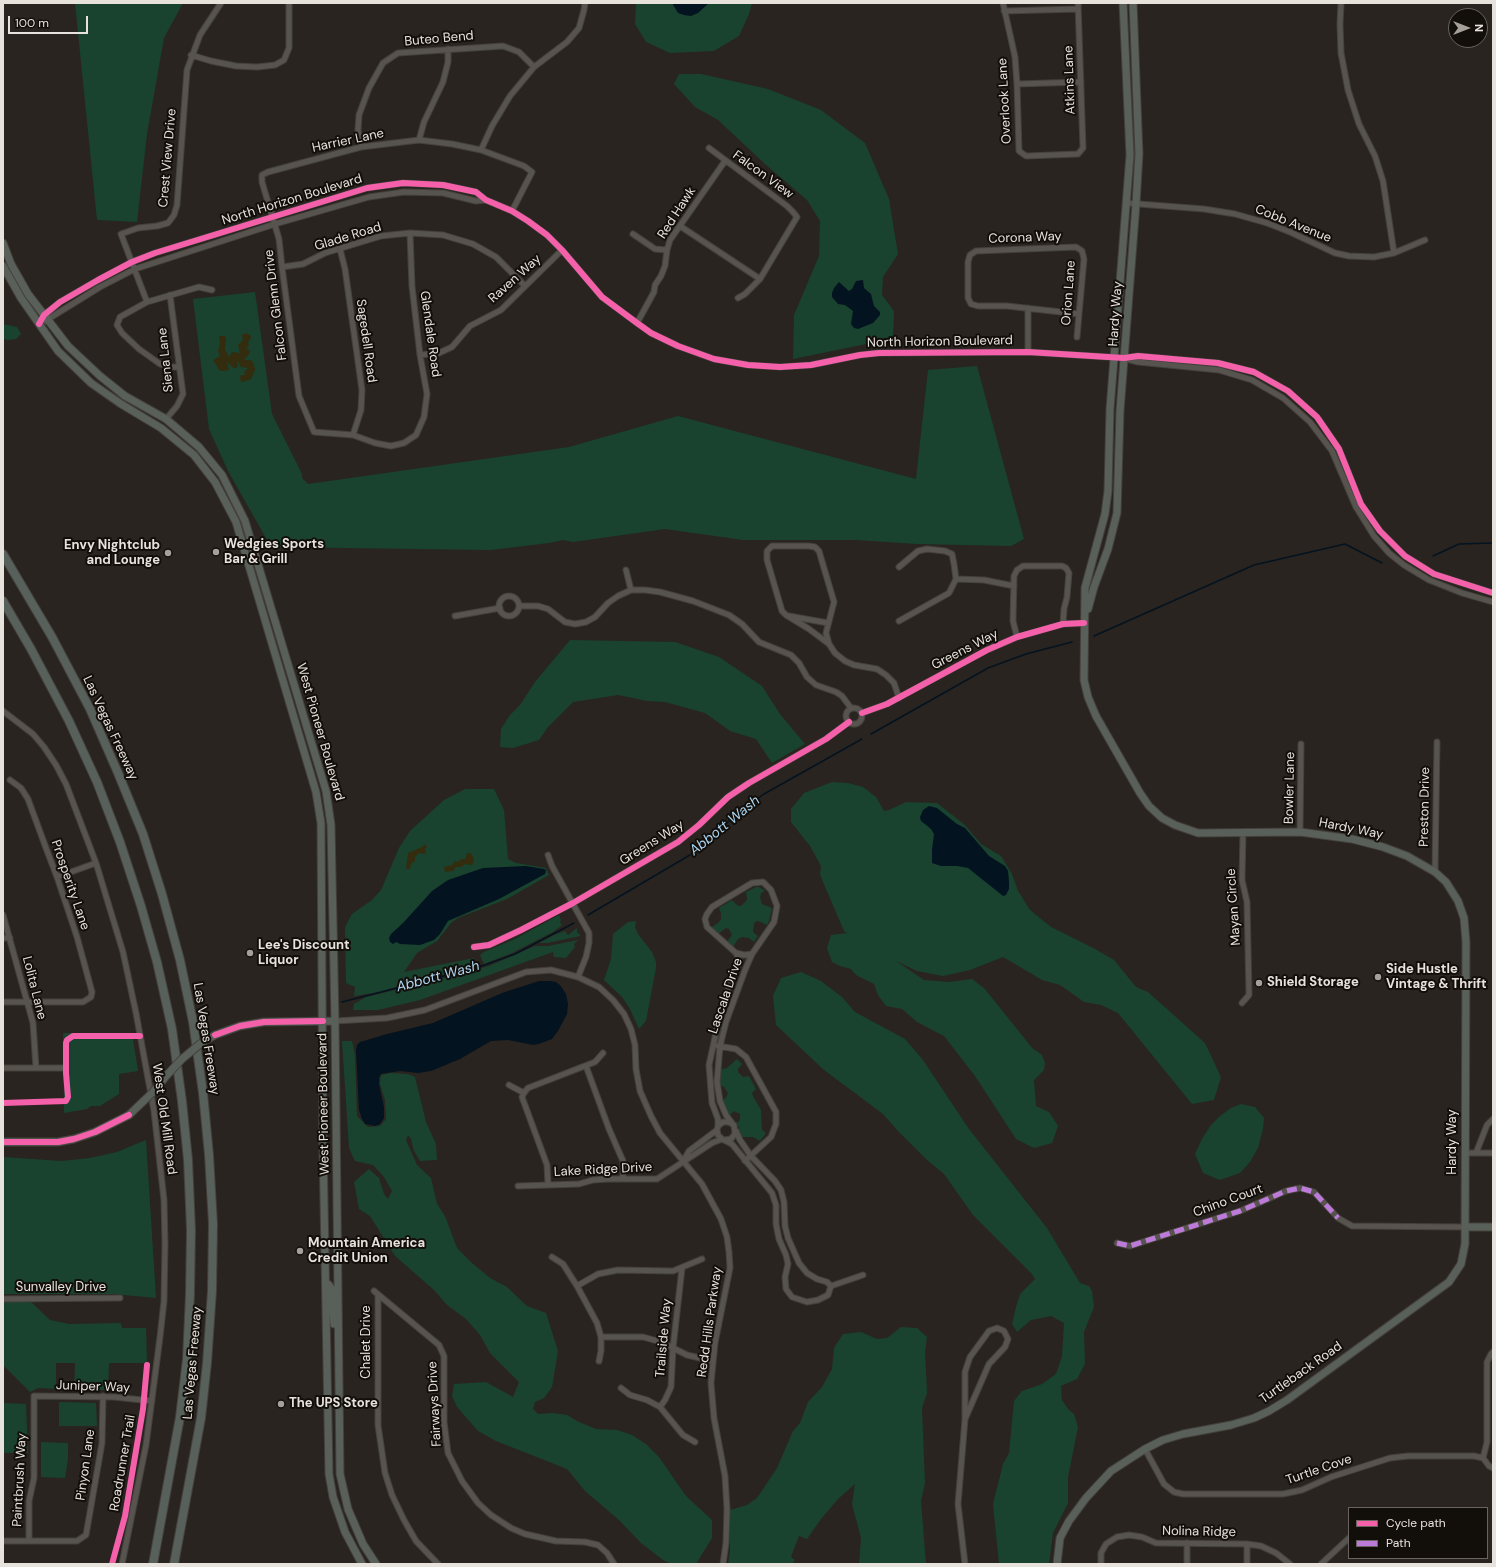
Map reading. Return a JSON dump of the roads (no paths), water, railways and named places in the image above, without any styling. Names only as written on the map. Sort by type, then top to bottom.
[{"type":"highway","name":"Las Vegas Freeway","points":[[3,554],[52,637],[90,709],[118,772],[143,834],[162,894],[180,960],[193,1022],[203,1093],[209,1155],[213,1224],[212,1290],[207,1363],[201,1418],[174,1564]]},
{"type":"highway","name":"Las Vegas Freeway","points":[[3,601],[31,648],[69,721],[120,842],[141,906],[157,962],[172,1029],[188,1160],[191,1230],[190,1294],[187,1359],[180,1417],[153,1564]]},
{"type":"main road","name":"Hardy Way","points":[[1123,3],[1130,155],[1110,409],[1108,491],[1105,514],[1086,588],[1084,623],[1084,680],[1088,697],[1096,716],[1140,793],[1149,806],[1162,818],[1186,829],[1198,832],[1300,832],[1352,839],[1383,847],[1407,856],[1435,872],[1446,882],[1458,901],[1464,918],[1466,942],[1465,1226]]},
{"type":"main road","name":"Hardy Way","points":[[1084,623],[1094,587],[1108,549],[1117,514],[1120,411],[1139,154],[1133,3]]},
{"type":"main road","name":"West Pioneer Boulevard","points":[[3,243],[11,264],[28,294],[68,346],[100,376],[125,396],[166,419],[199,447],[222,475],[245,521],[326,791],[331,825],[335,1021],[340,1474],[348,1509],[363,1544],[376,1564]]},
{"type":"main road","name":"West Pioneer Boulevard","points":[[3,266],[21,298],[58,351],[91,383],[121,404],[161,428],[194,455],[215,482],[236,522],[316,792],[321,823],[329,1474],[333,1497],[345,1532],[362,1564]]},
{"type":"main road","points":[[3,1142],[58,1142],[96,1132],[129,1114],[152,1093],[166,1075],[182,1059],[200,1044],[215,1035],[240,1026],[264,1022],[335,1021]]},
{"type":"main road","points":[[1465,1226],[1493,1227]]},
{"type":"main road","name":"Turtleback Road","points":[[1057,1564],[1060,1538],[1069,1521],[1086,1498],[1111,1471],[1162,1440],[1231,1425],[1254,1418],[1287,1400],[1449,1282],[1461,1264],[1465,1244],[1465,1226]]},
{"type":"main road","points":[[326,1284],[328,1284],[331,1288],[334,1322],[338,1331]]},
{"type":"street","name":"Crest View Drive","points":[[147,302],[121,234],[138,228],[168,223],[174,215],[177,205],[186,70],[200,35],[220,3]]},
{"type":"street","points":[[191,55],[236,66],[258,67],[275,65],[284,60],[289,48],[289,3]]},
{"type":"street","points":[[481,150],[492,126],[510,96],[534,67],[567,42],[578,28],[585,3]]},
{"type":"street","name":"Overlook Lane","points":[[1004,3],[1004,11],[1015,56],[1019,151]]},
{"type":"street","name":"Atkins Lane","points":[[1019,151],[1026,156],[1078,154],[1083,148],[1078,3]]},
{"type":"street","points":[[1341,3],[1340,53],[1348,90],[1359,124],[1375,156],[1383,182],[1394,253]]},
{"type":"street","points":[[1004,11],[1078,10]]},
{"type":"street","name":"Buteo Bend","points":[[361,147],[358,130],[359,115],[369,88],[383,63],[398,54],[503,46],[520,52],[534,67]]},
{"type":"street","points":[[419,140],[424,122],[443,82],[448,62],[448,49]]},
{"type":"street","points":[[1017,84],[1081,82]]},
{"type":"street","name":"Harrier Lane","points":[[262,175],[268,172],[361,147],[419,140],[481,150],[524,166],[532,172],[512,211]]},
{"type":"street","name":"Falcon View","points":[[709,148],[787,206],[797,217],[760,279],[745,294],[738,298]]},
{"type":"street","name":"Red Hawk","points":[[637,323],[654,292],[655,285],[661,276],[670,240],[725,161]]},
{"type":"street","name":"Falcon Glenn Drive","points":[[262,175],[262,182],[276,224],[279,239],[298,396],[314,432],[353,435]]},
{"type":"street","name":"North Horizon Boulevard","points":[[39,324],[60,302],[132,262],[155,253],[367,188],[403,183],[443,185],[476,192],[486,200],[512,211],[547,235],[602,296],[637,323],[651,333],[678,346],[714,359],[748,365],[780,366],[811,365],[860,355],[879,353],[1028,352],[1124,358],[1138,362],[1219,370],[1252,380],[1283,398],[1310,422],[1332,451],[1356,507],[1374,536],[1389,553],[1404,565],[1429,580],[1462,593],[1493,602]]},
{"type":"street","name":"North Horizon Boulevard","points":[[46,318],[135,269],[276,224],[369,197],[404,192],[443,193],[476,201],[486,200]]},
{"type":"street","name":"Cobb Avenue","points":[[1126,203],[1204,209],[1235,214],[1267,223],[1330,251],[1349,256],[1374,257],[1394,253],[1425,240]]},
{"type":"street","points":[[680,226],[760,279]]},
{"type":"street","name":"Glade Road","points":[[282,266],[303,264],[325,254],[381,236],[410,233],[443,235],[473,244],[496,257],[525,286]]},
{"type":"street","name":"Glendale Road","points":[[353,435],[375,443],[391,446],[404,443],[416,435],[424,417],[428,394],[420,355],[412,286],[410,233]]},
{"type":"street","points":[[633,234],[655,249],[667,250]]},
{"type":"street","name":"Corona Way","points":[[1028,308],[978,306],[971,304],[968,298],[968,262],[970,255],[976,251],[1014,249],[1076,247],[1082,251]]},
{"type":"street","name":"Sagedell Road","points":[[340,249],[346,269],[362,390],[361,410],[353,435]]},
{"type":"street","name":"Raven Way","points":[[420,355],[439,353],[452,347],[470,326],[501,310],[562,250]]},
{"type":"street","name":"Orion Lane","points":[[1077,337],[1084,259],[1082,251]]},
{"type":"street","points":[[179,367],[170,367],[160,364],[138,349],[122,333],[117,325],[120,317],[147,302],[199,286],[212,290]]},
{"type":"street","name":"Siena Lane","points":[[166,419],[177,406],[183,394],[170,295]]},
{"type":"street","points":[[1028,352],[1028,308],[1079,314]]},
{"type":"street","name":"North Horizon Boulevard","points":[[1124,358],[1138,356],[1218,363],[1254,372],[1288,391],[1317,417],[1339,449],[1361,504],[1380,531],[1405,556],[1434,574],[1493,593]]},
{"type":"street","points":[[829,644],[782,611],[767,560],[767,551],[772,546],[815,547],[819,551],[834,602],[826,633],[829,644],[835,653],[845,661],[854,665],[877,669],[886,674],[894,683],[899,698]]},
{"type":"street","points":[[899,566],[918,551],[927,549],[945,551],[952,554],[956,579],[949,593],[899,622]]},
{"type":"street","points":[[1017,637],[1013,621],[1014,576],[1017,570],[1023,566],[1062,566],[1066,568],[1069,573],[1068,597],[1064,609],[1063,624]]},
{"type":"street","points":[[626,570],[631,590]]},
{"type":"street","points":[[956,579],[984,580],[1014,586]]},
{"type":"street","points":[[519,606],[538,606],[548,609],[565,622],[575,624],[586,622],[595,617],[608,603],[631,590],[660,592],[693,601],[729,615],[742,624],[759,642],[791,655],[816,685],[836,692],[842,696],[851,708],[859,709],[862,713],[862,718],[859,722],[854,724],[849,722],[846,718],[846,713],[851,708]]},
{"type":"street","points":[[508,596],[517,600],[519,606],[517,612],[509,616],[503,613],[500,608],[502,599],[508,596]]},
{"type":"street","points":[[455,616],[500,608]]},
{"type":"street","points":[[786,615],[828,623]]},
{"type":"street","name":"Greens Way","points":[[862,713],[887,704],[987,650],[1017,637],[1063,624],[1084,623]]},
{"type":"street","name":"West Old Mill Road","points":[[3,712],[33,734],[56,765],[66,784],[96,863],[123,952],[154,1111],[164,1200],[164,1301],[146,1445],[122,1564]]},
{"type":"street","name":"Greens Way","points":[[474,946],[489,945],[515,933],[573,903],[678,842],[699,826],[728,797],[749,783],[826,739],[849,722]]},
{"type":"street","name":"Preston Drive","points":[[1435,872],[1437,742]]},
{"type":"street","name":"Bowler Lane","points":[[1300,832],[1301,744]]},
{"type":"street","name":"Prosperity Lane","points":[[10,780],[21,788],[28,799],[58,876],[92,992],[91,997],[83,1002],[27,1002]]},
{"type":"street","name":"Mayan Circle","points":[[1242,832],[1242,880],[1248,902],[1249,995],[1242,1003]]},
{"type":"street","points":[[548,855],[552,866],[589,933],[589,943],[586,957],[578,977]]},
{"type":"street","points":[[58,876],[96,863]]},
{"type":"street","name":"Lascala Drive","points":[[718,1128],[718,1119],[712,1102],[709,1083],[709,1065],[712,1045],[722,1005],[739,959],[736,953],[707,927],[706,919],[707,914],[712,907],[752,883],[763,882],[771,890],[776,906],[774,922],[752,954],[736,993],[720,1046],[718,1082],[720,1101],[726,1115],[732,1123]]},
{"type":"street","name":"Lolita Lane","points":[[3,915],[33,1023],[36,1068]]},
{"type":"street","points":[[3,938],[10,938]]},
{"type":"street","name":"Lascala Drive","points":[[736,953],[744,955],[752,954]]},
{"type":"street","name":"Redd Hills Parkway","points":[[335,1021],[387,1018],[425,1010],[526,972],[551,970],[578,977],[599,987],[613,1000],[624,1014],[631,1029],[635,1045],[636,1069],[640,1091],[651,1116],[660,1133],[702,1184],[712,1201],[721,1219],[729,1252],[730,1268],[728,1284],[713,1361],[711,1383],[714,1418],[725,1476],[727,1502],[724,1564]]},
{"type":"street","points":[[3,1002],[27,1002]]},
{"type":"street","name":"Lascala Drive","points":[[712,1045],[736,1049],[746,1057],[776,1112],[776,1124],[771,1137],[745,1161]]},
{"type":"street","points":[[548,1184],[547,1165],[522,1097],[528,1088],[595,1062],[603,1053]]},
{"type":"street","points":[[586,1066],[609,1130],[624,1160],[624,1179]]},
{"type":"street","points":[[3,1068],[63,1068]]},
{"type":"street","points":[[509,1085],[524,1093]]},
{"type":"street","points":[[1476,1153],[1487,1125],[1493,1119]]},
{"type":"street","points":[[683,1161],[689,1151],[718,1128],[723,1122],[732,1123],[740,1140],[751,1156],[775,1181],[781,1190],[784,1202],[785,1226],[788,1238],[799,1263],[807,1273],[817,1279],[827,1282],[831,1286]]},
{"type":"street","points":[[718,1128],[718,1135],[732,1144],[772,1193],[776,1205],[776,1224],[779,1239],[788,1264],[785,1277],[786,1289],[792,1297],[807,1302],[818,1300],[828,1295],[831,1286]]},
{"type":"street","points":[[683,1161],[712,1143],[734,1137],[736,1131]]},
{"type":"street","points":[[1465,1153],[1493,1153]]},
{"type":"street","name":"Lake Ridge Drive","points":[[518,1186],[579,1184],[593,1180],[658,1178],[683,1161]]},
{"type":"street","name":"Chino Court","points":[[1117,1243],[1130,1246],[1240,1211],[1286,1191],[1300,1188],[1314,1192],[1338,1218],[1352,1226],[1465,1226]]},
{"type":"street","points":[[552,1257],[563,1264],[597,1323],[601,1337],[602,1351],[599,1361]]},
{"type":"street","points":[[577,1286],[598,1274],[618,1270],[673,1271],[702,1259]]},
{"type":"street","name":"Trailside Way","points":[[660,1407],[671,1387],[673,1348],[682,1268]]},
{"type":"street","points":[[831,1286],[863,1275]]},
{"type":"street","name":"Fairways Drive","points":[[374,1291],[378,1296],[439,1345],[444,1356],[444,1422],[448,1453],[462,1481],[478,1503],[491,1515],[511,1528],[525,1534],[556,1541],[585,1542],[598,1545],[607,1553],[614,1564]]},
{"type":"street","name":"Chalet Drive","points":[[378,1296],[378,1425],[385,1473],[392,1495],[416,1541],[438,1564]]},
{"type":"street","name":"Sunvalley Drive","points":[[3,1299],[120,1298]]},
{"type":"street","points":[[965,1419],[989,1364],[1005,1347],[1008,1339],[1004,1331],[997,1328],[989,1331],[970,1357],[965,1372],[965,1419],[958,1504],[965,1564]]},
{"type":"street","points":[[601,1337],[644,1337],[661,1342],[686,1355],[713,1361]]},
{"type":"street","points":[[1492,1353],[1488,1362],[1488,1442],[1483,1458],[1489,1466],[1493,1468]]},
{"type":"street","points":[[621,1388],[630,1394],[647,1400],[660,1407],[683,1435],[695,1442]]},
{"type":"street","name":"Juniper Way","points":[[34,1396],[103,1396],[152,1401]]},
{"type":"street","name":"Paintbrush Way","points":[[29,1540],[29,1501],[34,1478],[34,1396]]},
{"type":"street","name":"Pinyon Lane","points":[[29,1540],[78,1541],[86,1535],[102,1443],[103,1396]]},
{"type":"street","name":"Turtle Cove","points":[[1145,1449],[1164,1484],[1174,1492],[1183,1494],[1283,1494],[1302,1490],[1331,1477],[1390,1458],[1408,1456],[1459,1456],[1483,1458]]},
{"type":"street","name":"Nolina Ridge","points":[[1101,1564],[1101,1553],[1106,1544],[1117,1537],[1129,1535],[1142,1537],[1156,1543],[1247,1544],[1261,1546],[1276,1553],[1290,1564]]},
{"type":"street","points":[[1321,1564],[1348,1539]]},
{"type":"street","points":[[3,1540],[29,1540]]},
{"type":"street","points":[[1187,1543],[1187,1564]]},
{"type":"street","points":[[1247,1544],[1248,1564]]},
{"type":"water","points":[[672,3],[709,3],[698,13],[691,16],[678,13]]},
{"type":"water","points":[[863,280],[864,288],[871,294],[874,306],[880,312],[880,315],[873,323],[858,329],[854,328],[851,324],[853,311],[845,305],[838,304],[832,297],[832,293],[839,282],[849,291],[852,289],[856,281]]},
{"type":"water","points":[[929,806],[937,808],[957,824],[965,828],[989,856],[1005,866],[1008,871],[1009,881],[1009,889],[1006,895],[1003,896],[968,868],[941,866],[932,863],[934,834],[931,829],[921,821],[920,817],[923,810]]},
{"type":"water","points":[[526,866],[544,869],[546,870],[545,874],[499,899],[448,921],[440,934],[434,940],[420,945],[400,944],[396,942],[393,944],[390,942],[389,938],[391,934],[432,891],[448,880],[483,868]]},
{"type":"water","points":[[539,981],[556,982],[566,994],[568,1004],[567,1014],[552,1039],[533,1045],[508,1040],[491,1041],[460,1059],[431,1071],[418,1073],[400,1071],[381,1074],[379,1084],[384,1107],[384,1118],[380,1124],[375,1126],[365,1124],[359,1110],[356,1050],[357,1045],[360,1042],[433,1023],[502,993]]},
{"type":"waterway","points":[[1433,556],[1459,544],[1493,543]]},
{"type":"waterway","points":[[1094,636],[1254,565],[1345,544],[1382,563]]},
{"type":"waterway","name":"Abbott Wash","points":[[871,734],[988,668],[1026,654],[1072,642]]},
{"type":"waterway","name":"Abbott Wash","points":[[588,915],[690,855],[714,836],[737,813],[764,794],[862,739]]},
{"type":"waterway","name":"Abbott Wash","points":[[342,1002],[479,967],[515,954],[574,923]]},
{"type":"place","name":"Wedgies Sports Bar & Grill","points":[[216,552]]},
{"type":"place","name":"Envy Nightclub and Lounge","points":[[168,553]]},
{"type":"place","name":"Lee's Discount Liquor","points":[[250,953]]},
{"type":"place","name":"Side Hustle Vintage & Thrift","points":[[1378,977]]},
{"type":"place","name":"Shield Storage","points":[[1259,983]]},
{"type":"place","name":"Mountain America Credit Union","points":[[300,1251]]},
{"type":"place","name":"The UPS Store","points":[[281,1404]]}]
